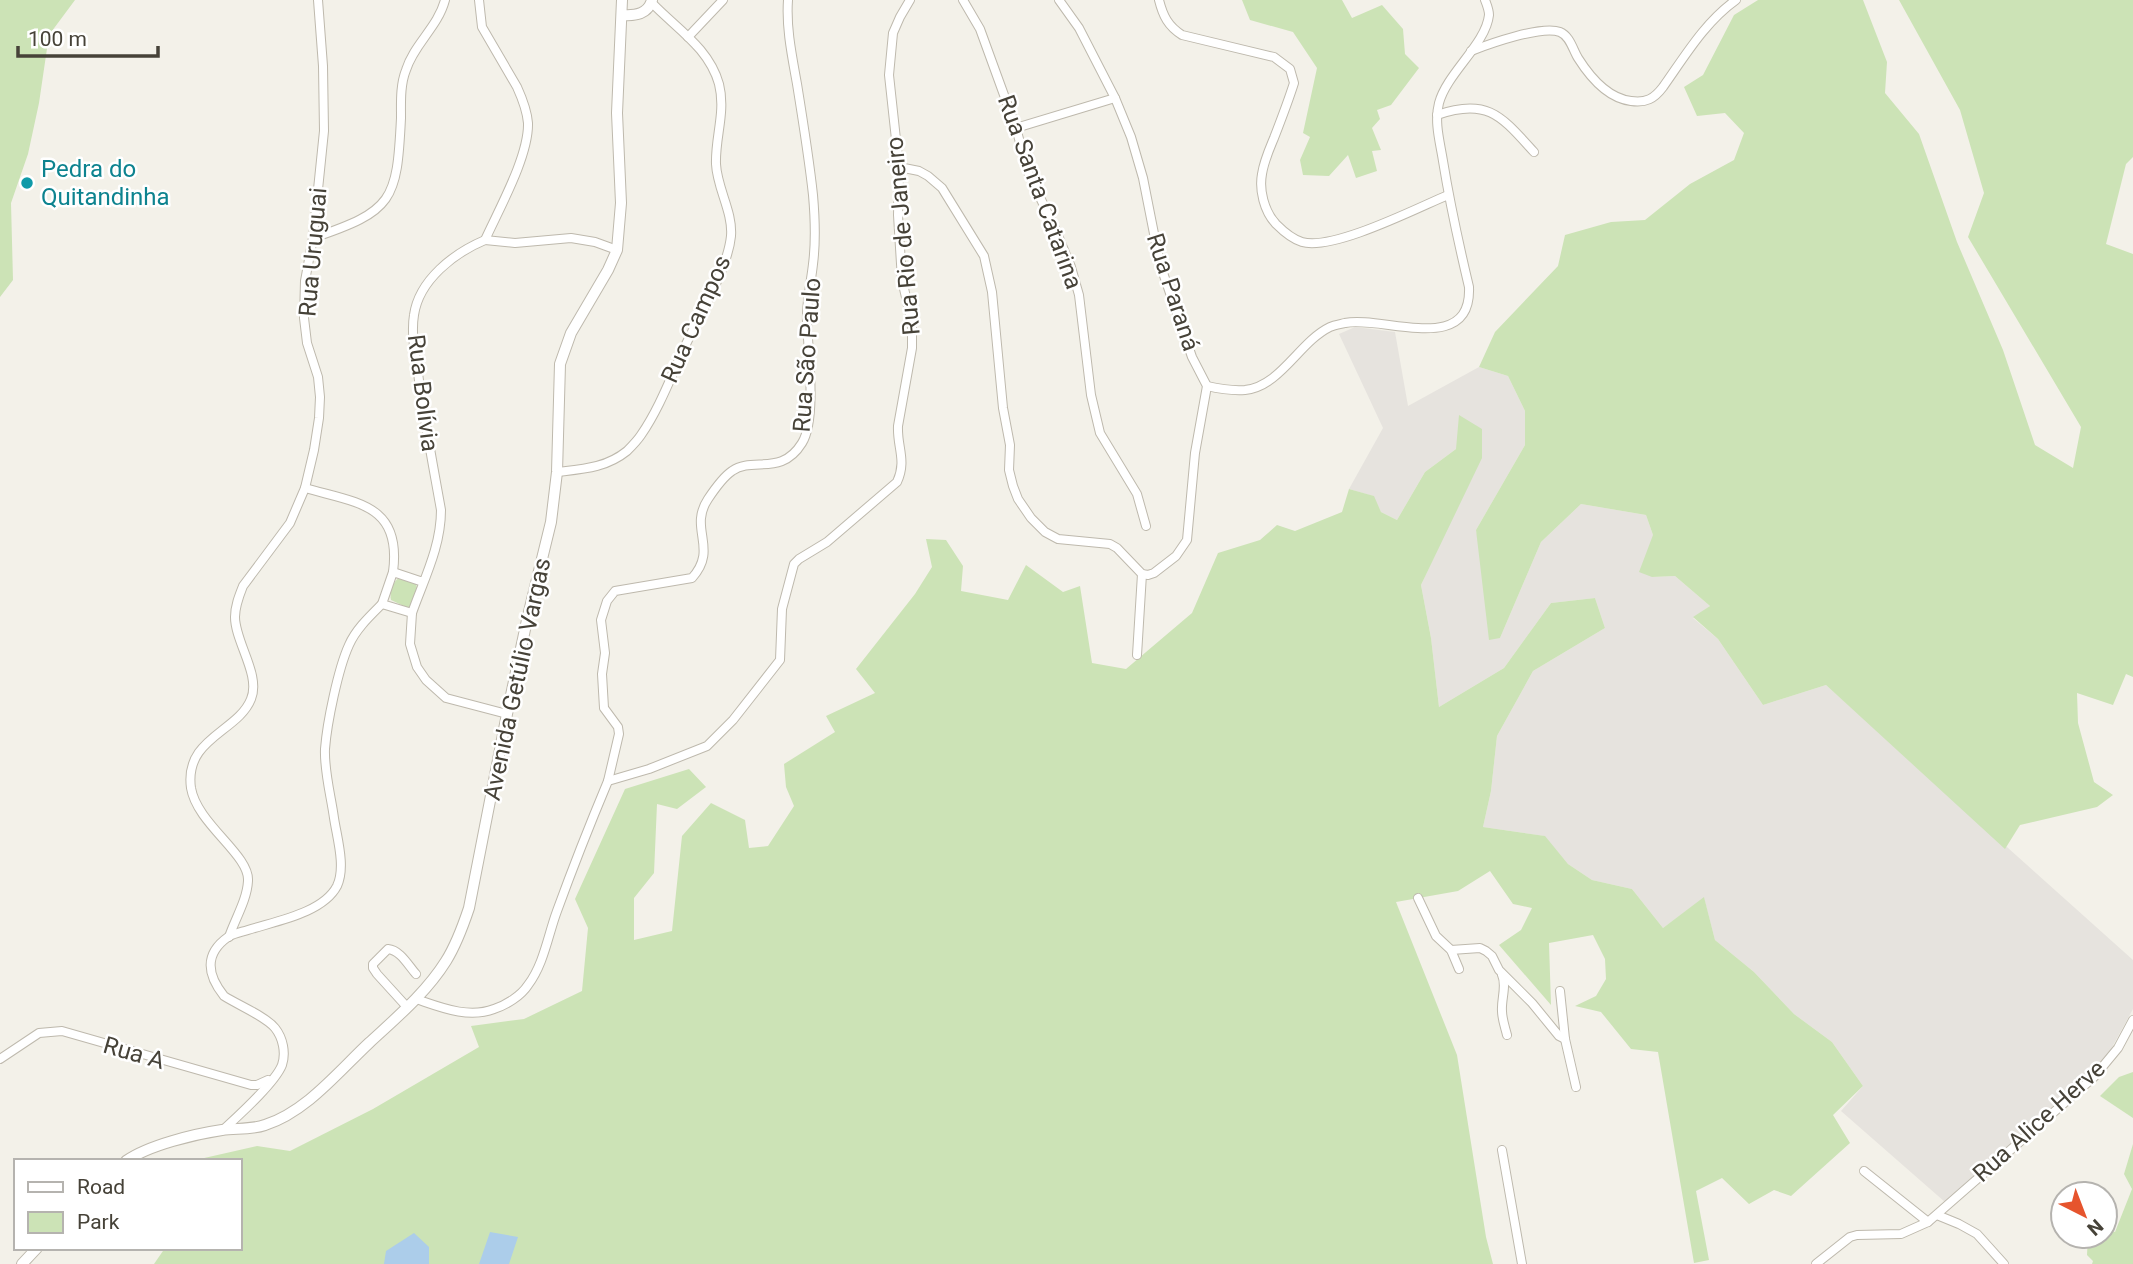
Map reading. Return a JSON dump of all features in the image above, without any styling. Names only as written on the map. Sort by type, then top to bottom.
[{"type":"street","name":"Rua Uruguai","points":[[229,937],[249,879],[241,859],[199,812],[191,787],[192,772],[201,748],[239,715],[252,698],[252,680],[236,624],[238,597],[290,523],[305,488],[314,450],[320,397],[304,318],[305,281],[313,238],[324,131],[318,0]]},
{"type":"street","points":[[313,238],[367,217],[380,206],[390,192],[396,175],[405,71],[442,12],[445,0]]},
{"type":"street","points":[[479,0],[482,27],[522,97],[528,123],[522,157],[485,240],[516,243],[571,238],[595,242],[617,250]]},
{"type":"street","name":"Avenida Getúlio Vargas","points":[[129,1159],[158,1145],[223,1130],[265,1125],[298,1108],[416,999],[444,964],[461,932],[469,908],[507,715],[551,522],[557,472],[560,365],[571,333],[617,250],[621,203],[617,113],[622,0]]},
{"type":"street","points":[[688,37],[723,0]]},
{"type":"street","name":"Rua São Paulo","points":[[608,781],[620,734],[604,708],[602,674],[605,653],[601,620],[607,601],[615,591],[692,578],[699,570],[704,557],[701,519],[706,502],[716,489],[732,471],[743,466],[773,465],[786,459],[798,450],[805,439],[809,401],[806,319],[815,251],[815,229],[812,191],[789,38],[788,0]]},
{"type":"street","name":"Rua Rio de Janeiro","points":[[608,781],[649,769],[707,746],[733,720],[780,660],[782,609],[794,564],[827,542],[897,482],[902,458],[898,426],[912,348],[912,323],[902,280],[898,167],[889,75],[893,33],[910,0]]},
{"type":"street","name":"Rua Santa Catarina","points":[[962,0],[980,29],[1016,128],[1029,175],[1054,226],[1079,295],[1091,395],[1100,433],[1137,494],[1146,527]]},
{"type":"street","name":"Rua Paraná","points":[[1059,0],[1079,28],[1115,97],[1139,159],[1160,264],[1192,357],[1208,386]]},
{"type":"street","points":[[1159,0],[1164,18],[1182,35],[1274,57],[1290,69],[1294,83],[1264,165],[1261,187],[1271,219],[1288,234],[1311,243],[1339,239],[1448,195]]},
{"type":"street","points":[[898,167],[919,171],[936,182],[984,256],[992,292],[1003,408],[1010,445],[1009,470],[1018,499],[1031,518],[1052,536],[1058,539],[1110,544],[1142,574],[1148,575],[1165,566],[1187,540],[1195,453],[1208,386],[1246,390],[1262,384],[1330,327],[1352,321],[1433,329],[1450,325],[1466,307],[1469,287],[1448,195],[1437,115],[1441,95],[1482,33],[1489,16],[1485,0]]},
{"type":"street","points":[[1470,51],[1542,31],[1560,32],[1598,84],[1620,99],[1645,101],[1657,95],[1704,30],[1736,0]]},
{"type":"street","points":[[622,15],[640,14],[646,11],[652,2]]},
{"type":"street","name":"Rua Campos","points":[[557,472],[603,465],[621,456],[635,444],[651,418],[726,258],[731,228],[716,166],[721,97],[718,83],[707,56],[652,2]]},
{"type":"street","points":[[1016,128],[1115,97]]},
{"type":"street","points":[[1437,115],[1456,108],[1473,107],[1486,110],[1507,122],[1534,152]]},
{"type":"street","name":"Rua Bolívia","points":[[485,240],[463,251],[438,271],[418,301],[414,315],[422,407],[441,510],[439,542],[412,613],[410,644],[417,667],[426,680],[446,698],[507,715]]},
{"type":"street","points":[[223,1130],[274,1077],[284,1055],[282,1040],[268,1021],[224,996],[211,974],[211,959],[229,937],[313,909],[326,901],[338,884],[341,872],[325,750],[341,669],[349,644],[382,604],[393,572],[393,537],[376,512],[362,504],[305,488]]},
{"type":"street","points":[[393,572],[423,582]]},
{"type":"street","points":[[1137,655],[1142,574]]},
{"type":"street","points":[[382,604],[412,613]]},
{"type":"street","points":[[416,999],[450,1010],[481,1012],[493,1010],[511,1001],[528,987],[541,961],[582,842],[608,781]]},
{"type":"street","points":[[1418,898],[1436,936],[1451,950],[1459,969]]},
{"type":"street","points":[[407,1007],[377,974],[373,964],[392,948],[416,974]]},
{"type":"street","points":[[1451,950],[1480,948],[1492,956],[1505,981],[1501,1000],[1507,1035]]},
{"type":"street","points":[[1499,970],[1532,1003],[1558,1035],[1565,1039]]},
{"type":"street","points":[[1560,991],[1565,1039],[1576,1087]]},
{"type":"street","name":"Rua Alice Herve","points":[[1816,1264],[1850,1237],[1901,1234],[1928,1222],[2094,1077],[2118,1048],[2133,1020]]},
{"type":"street","name":"Rua A","points":[[0,1059],[39,1033],[62,1031],[251,1085],[274,1077]]},
{"type":"street","points":[[1502,1150],[1522,1264]]},
{"type":"street","points":[[1864,1171],[1928,1222]]},
{"type":"street","points":[[1937,1215],[1977,1234],[2004,1264]]},
{"type":"street","points":[[22,1264],[35,1250]]},
{"type":"shaded area","points":[[1355,327],[1395,332],[1408,406],[1479,367],[1508,376],[1525,411],[1525,445],[1476,530],[1500,638],[1541,542],[1581,504],[1646,515],[1653,535],[1652,577],[1675,576],[1710,606],[1693,618],[1718,639],[1763,705],[1826,685],[2133,960],[2133,1009],[2105,1060],[1945,1202],[1841,1111],[1863,1086],[1832,1042],[1794,1014],[1754,972],[1715,940],[1704,898],[1663,928],[1632,889],[1592,880],[1568,864],[1544,836],[1483,827],[1491,791],[1497,736],[1533,671],[1605,628],[1595,598],[1551,603],[1504,668],[1439,707],[1431,638],[1421,585],[1440,544],[1456,449],[1425,472],[1397,520],[1381,512],[1373,496],[1349,489],[1383,428],[1339,334]]},
{"type":"green space","points":[[0,0],[75,0],[49,35],[28,154],[11,203],[13,280],[0,297]]},
{"type":"green space","points":[[1242,0],[1342,0],[1352,18],[1382,5],[1403,29],[1405,54],[1419,68],[1391,105],[1377,110],[1380,119],[1372,128],[1381,150],[1372,151],[1377,171],[1356,178],[1348,155],[1329,176],[1303,175],[1300,160],[1310,137],[1303,133],[1317,68],[1293,32],[1250,20]]},
{"type":"green space","points":[[1758,0],[1863,0],[1887,62],[1885,93],[1919,134],[1957,242],[2003,350],[2035,445],[2073,468],[2081,427],[1968,237],[1984,193],[1960,110],[1899,0],[2133,0],[2133,157],[2126,164],[2106,244],[2133,254],[2133,677],[2126,674],[2113,705],[2077,693],[2078,723],[2094,782],[2113,795],[2097,807],[2020,825],[2005,849],[1826,685],[1763,705],[1718,639],[1693,617],[1710,606],[1675,576],[1652,577],[1639,572],[1653,535],[1646,515],[1581,504],[1541,542],[1500,638],[1489,640],[1476,530],[1525,445],[1525,411],[1508,376],[1479,367],[1495,332],[1558,266],[1565,235],[1611,222],[1645,220],[1690,184],[1734,160],[1744,133],[1725,113],[1697,116],[1684,87],[1703,75],[1734,15]]},
{"type":"green space","points":[[1459,415],[1482,429],[1482,458],[1421,585],[1431,638],[1439,707],[1504,668],[1551,603],[1595,598],[1605,628],[1533,671],[1497,736],[1491,791],[1483,827],[1545,836],[1568,864],[1592,880],[1632,889],[1663,928],[1704,897],[1715,940],[1754,972],[1794,1014],[1832,1042],[1863,1086],[1833,1115],[1850,1143],[1791,1196],[1774,1190],[1749,1204],[1722,1178],[1696,1191],[1709,1260],[1694,1263],[1658,1052],[1631,1049],[1601,1012],[1575,1006],[1596,996],[1606,979],[1605,959],[1593,935],[1549,943],[1551,1005],[1499,945],[1521,930],[1532,908],[1513,904],[1490,871],[1458,891],[1396,902],[1457,1055],[1486,1237],[1493,1264],[154,1264],[164,1250],[242,1250],[242,1159],[200,1159],[257,1146],[290,1151],[373,1109],[479,1047],[471,1026],[524,1019],[582,991],[588,928],[575,899],[625,789],[689,769],[706,787],[677,809],[657,804],[654,873],[634,898],[634,940],[672,931],[682,836],[711,803],[745,820],[749,848],[768,846],[794,806],[786,787],[784,764],[835,732],[826,716],[875,693],[856,669],[915,594],[932,567],[926,539],[946,540],[963,566],[961,591],[1008,600],[1026,565],[1063,592],[1080,586],[1092,663],[1126,669],[1192,613],[1218,553],[1260,540],[1277,525],[1295,531],[1342,512],[1349,489],[1374,496],[1381,512],[1397,520],[1425,472],[1456,449]]},
{"type":"green space","points":[[399,578],[416,584],[411,606],[408,608],[391,600],[392,588]]},
{"type":"green space","points":[[2133,1072],[2133,1118],[2100,1096],[2119,1077]]},
{"type":"green space","points":[[2133,1144],[2133,1264],[2092,1264],[2087,1250],[2119,1250],[2119,1222],[2132,1189],[2124,1174]]},
{"type":"water","points":[[490,1232],[518,1237],[509,1264],[479,1264]]},
{"type":"water","points":[[414,1233],[429,1247],[429,1264],[384,1264],[386,1251]]},
{"type":"place","name":"Pedra do Quitandinha","points":[[27,183]]}]
